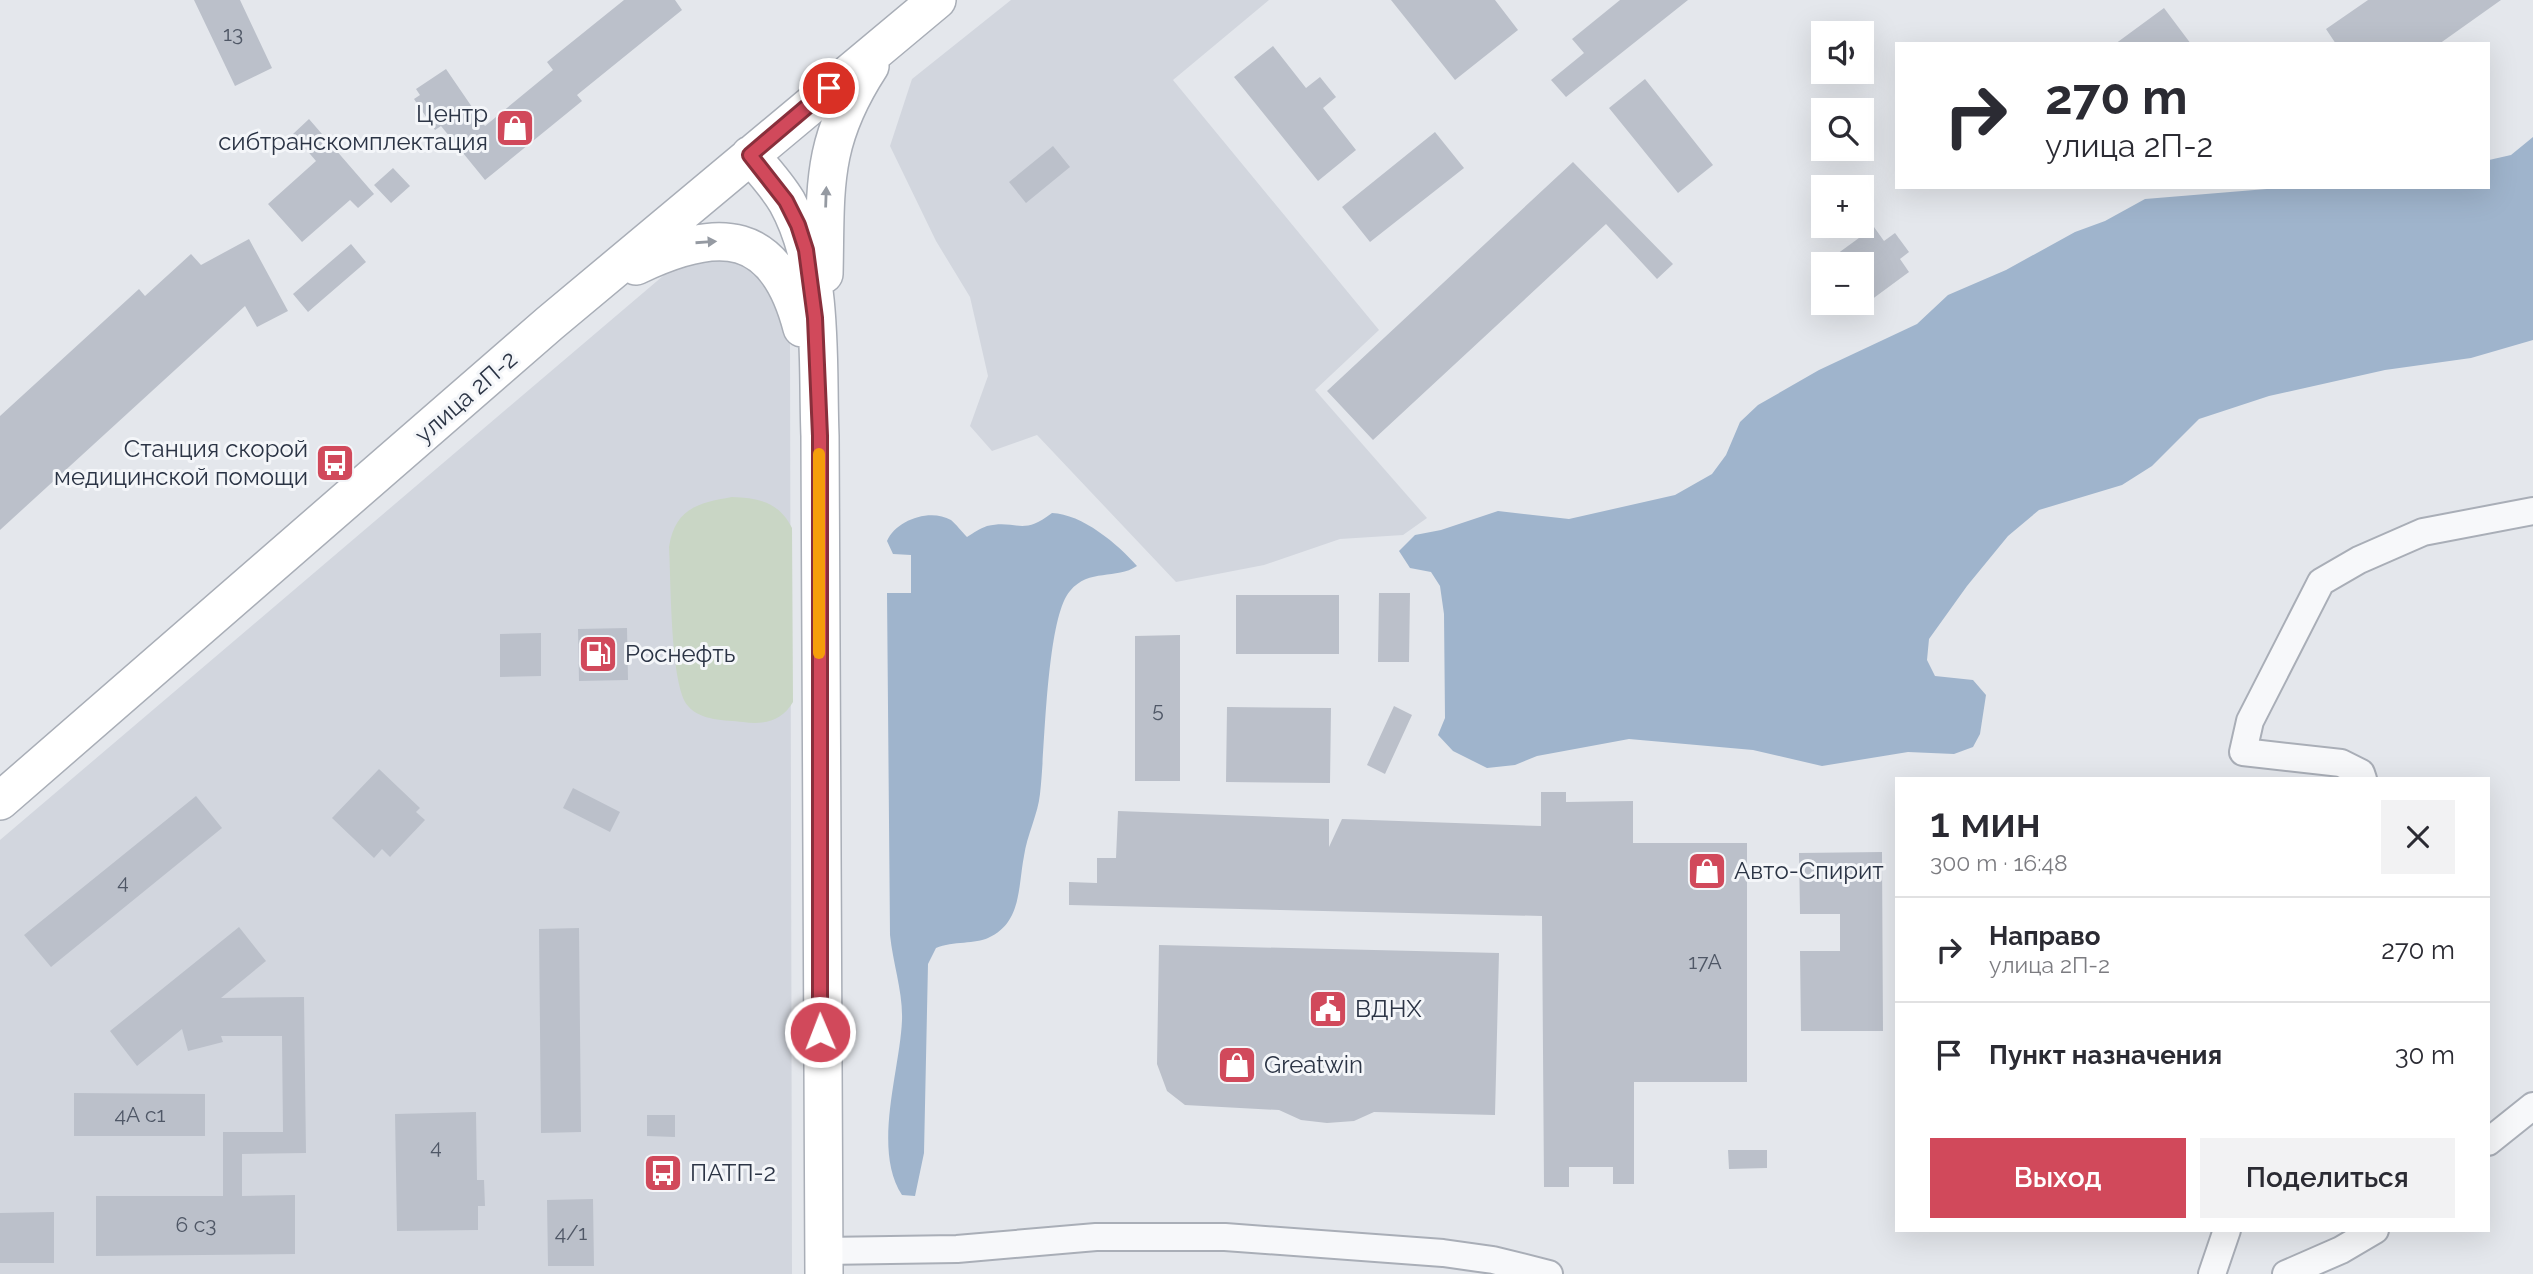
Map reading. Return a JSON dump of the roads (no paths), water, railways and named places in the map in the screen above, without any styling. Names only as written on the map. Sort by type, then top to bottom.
[{"type":"main road","name":"улица 2П-2","points":[[0,801],[598,284],[888,38],[937,0]]},
{"type":"main road","points":[[824,1262],[820,991],[820,436],[826,179],[832,145],[850,97],[888,38]]},
{"type":"main road","points":[[750,155],[786,201],[806,250],[815,318],[820,436]]},
{"type":"main road","points":[[598,284],[674,248],[705,240],[733,242],[751,249],[772,264],[785,282],[797,307],[820,436]]},
{"type":"street","points":[[2362,777],[2361,773],[2341,763],[2243,752],[2250,721],[2321,582],[2359,560],[2423,532],[2533,511]]},
{"type":"street","points":[[2490,1140],[2533,1105]]},
{"type":"street","points":[[2211,1274],[2226,1232]]},
{"type":"street","points":[[2286,1274],[2342,1251],[2372,1232]]},
{"type":"street","points":[[824,1262],[1096,1237],[1224,1237],[1443,1253],[1493,1260],[1549,1274]]},
{"type":"water","points":[[2533,137],[2533,340],[2471,358],[2385,370],[2269,396],[2199,419],[2152,466],[2122,485],[2039,510],[2008,536],[1967,586],[1929,639],[1927,660],[1935,676],[1973,680],[1986,695],[1980,734],[1973,747],[1954,754],[1908,752],[1822,766],[1753,750],[1629,739],[1537,756],[1515,765],[1487,768],[1453,751],[1438,735],[1445,718],[1444,614],[1440,586],[1431,572],[1410,568],[1399,551],[1415,535],[1441,530],[1498,511],[1569,519],[1675,495],[1712,474],[1726,455],[1740,422],[1758,405],[1819,370],[1917,324],[1948,295],[2006,270],[2075,232],[2105,221],[2145,199],[2266,189],[2490,189],[2490,160],[2511,155]]},
{"type":"water","points":[[1052,513],[1087,524],[1110,540],[1137,566],[1120,573],[1086,579],[1070,591],[1062,606],[1051,657],[1039,802],[1025,848],[1013,913],[999,931],[988,938],[936,948],[928,964],[924,1153],[915,1196],[902,1195],[893,1176],[888,1133],[902,1020],[890,935],[887,593],[911,593],[911,555],[893,554],[887,541],[898,527],[924,516],[933,515],[951,520],[967,537],[980,529],[997,524],[1026,526]]},
{"type":"place","name":"Центр сибтранскомплектация","points":[[515,128]]},
{"type":"place","name":"Станция скорой медицинской помощи","points":[[335,463]]},
{"type":"place","name":"Роснефть","points":[[598,654]]},
{"type":"place","name":"Авто-Спирит","points":[[1707,871]]},
{"type":"place","name":"ВДНХ","points":[[1328,1009]]},
{"type":"place","name":"Greatwin","points":[[1237,1065]]},
{"type":"place","name":"ПАТП-2","points":[[663,1173]]}]
